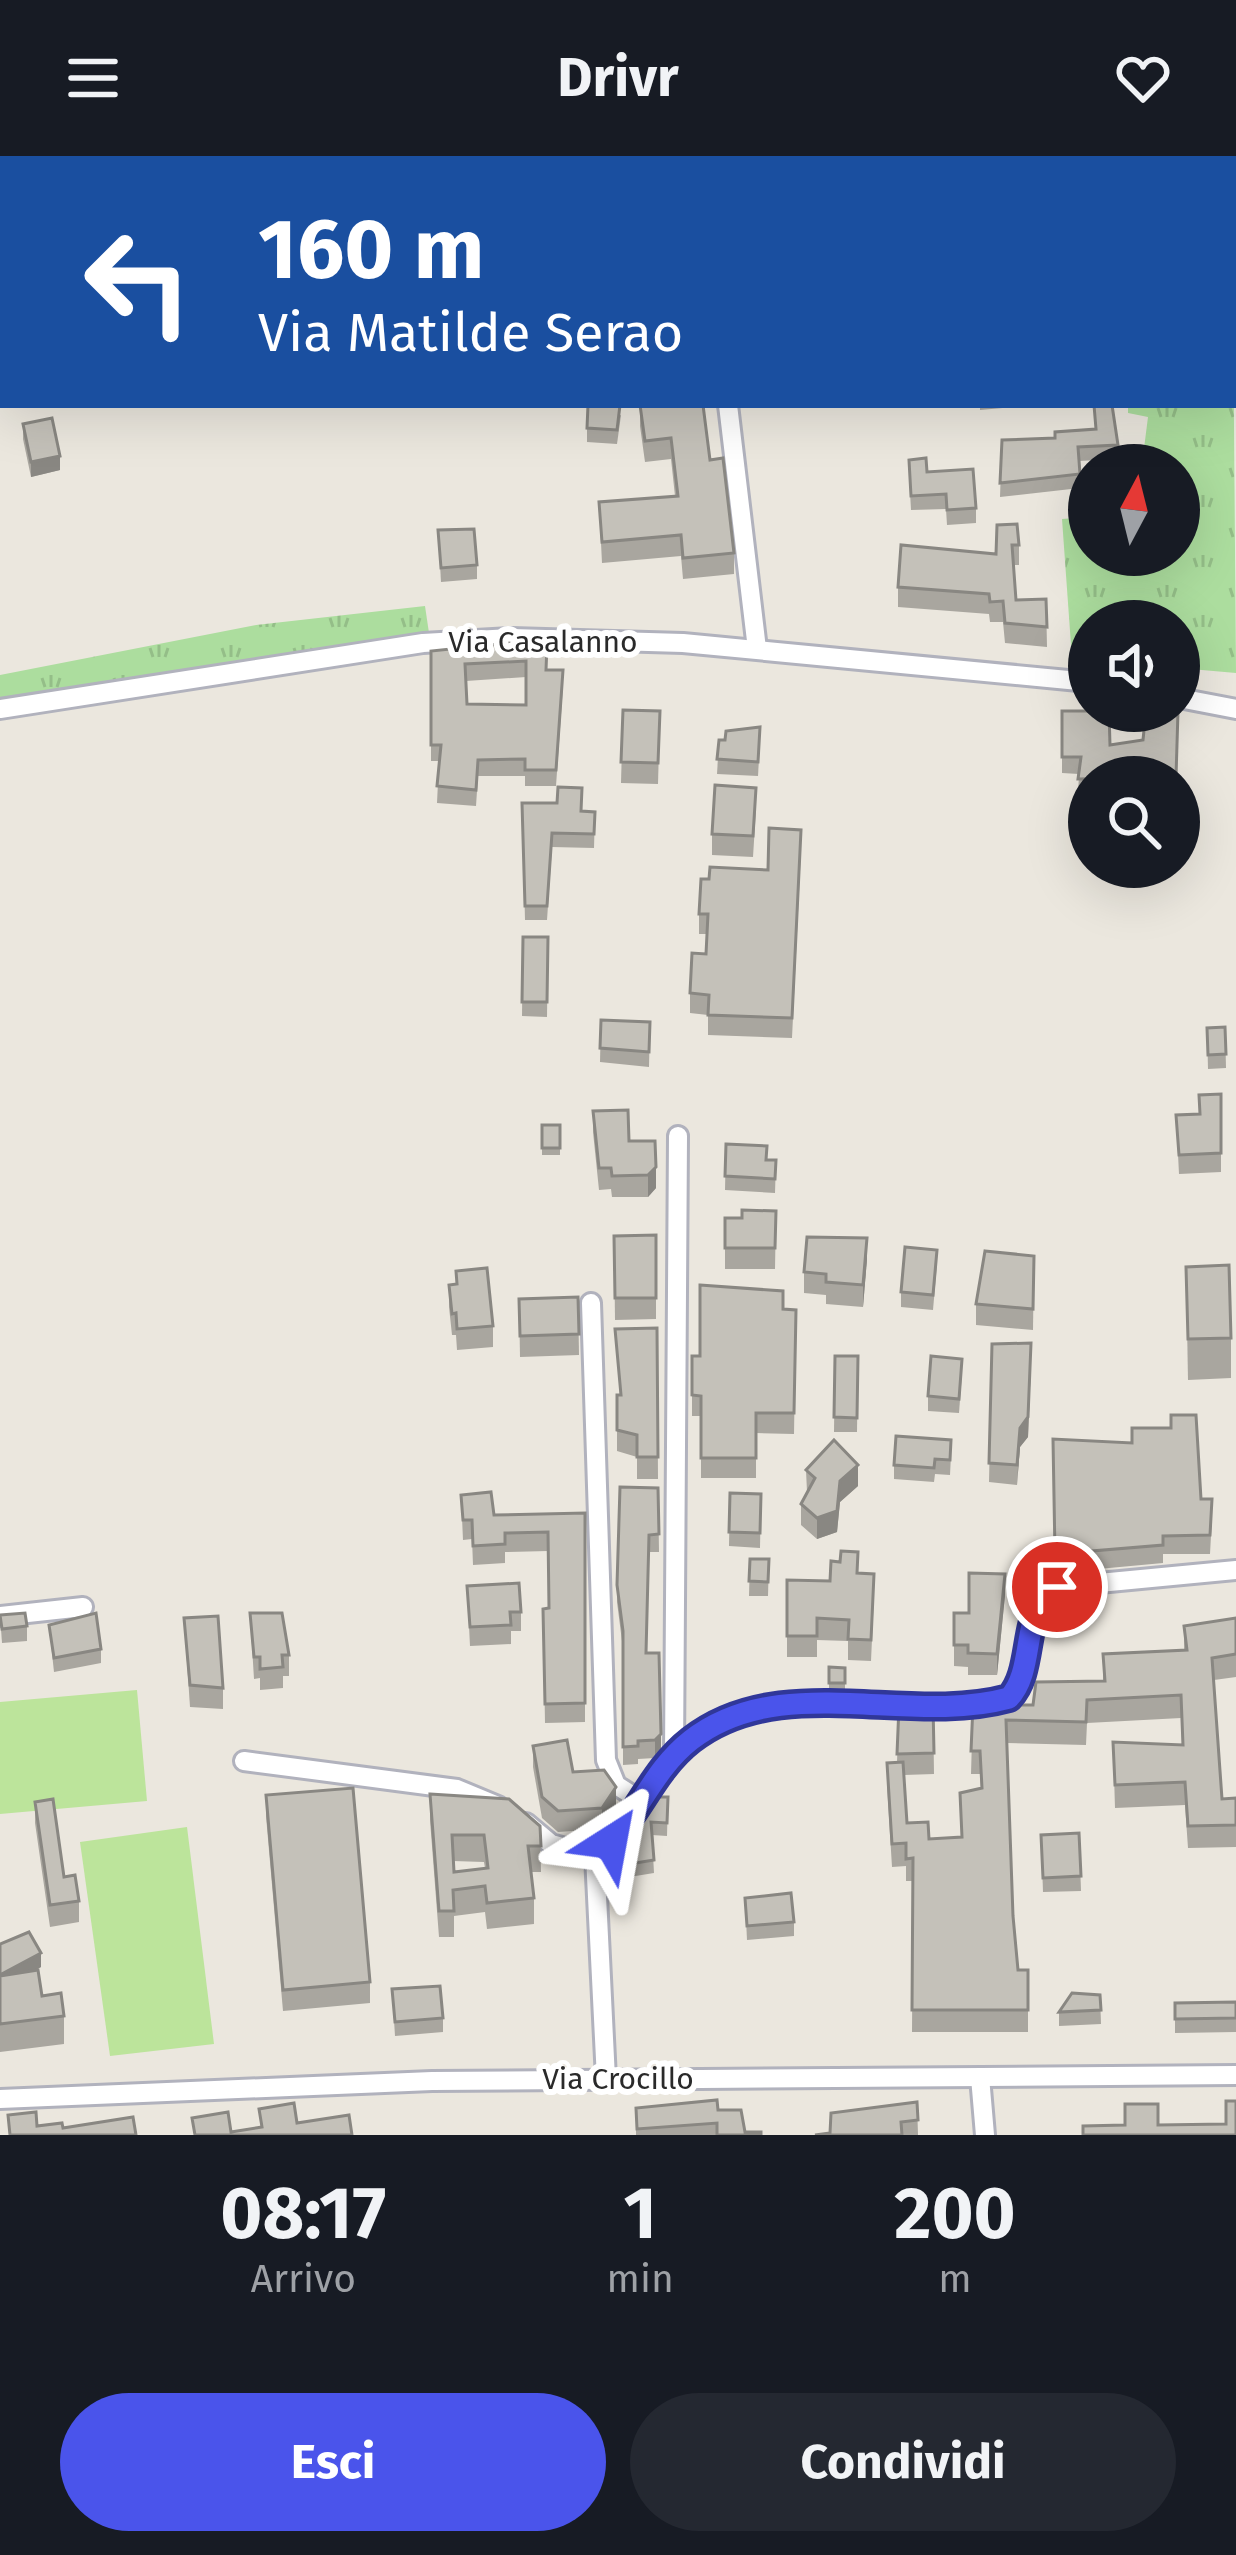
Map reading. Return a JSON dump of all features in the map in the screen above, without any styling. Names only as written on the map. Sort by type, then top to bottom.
[{"type":"street","points":[[728,408],[757,649]]},
{"type":"street","name":"Via Casalanno","points":[[0,709],[423,643],[511,638],[757,649],[1068,680]]},
{"type":"street","points":[[1200,702],[1236,709]]},
{"type":"street","points":[[674,1756],[678,1136]]},
{"type":"street","points":[[591,1303],[606,1760],[616,1785],[638,1799]]},
{"type":"street","points":[[606,2079],[596,1856],[623,1828],[638,1799],[674,1756],[717,1723],[750,1709],[946,1706],[1009,1698],[1026,1669],[1038,1605],[1046,1593],[1057,1587],[1236,1570]]},
{"type":"street","points":[[0,1616],[83,1607]]},
{"type":"street","points":[[244,1761],[457,1789],[517,1814],[551,1844],[596,1856]]},
{"type":"street","name":"Via Crocillo","points":[[0,2099],[432,2080],[1236,2075]]},
{"type":"street","points":[[980,2077],[985,2135]]},
{"type":"green space","points":[[1128,408],[1234,408],[1236,673],[1200,670],[1200,600],[1068,603],[1062,519],[1068,519],[1068,576],[1200,576],[1200,444],[1145,444],[1148,417],[1128,413]]},
{"type":"green space","points":[[425,606],[429,633],[0,700],[0,675],[256,625]]},
{"type":"green space","points":[[137,1690],[147,1801],[0,1814],[0,1702]]},
{"type":"green space","points":[[187,1827],[214,2044],[110,2056],[80,1842]]},
{"type":"building","points":[[588,408],[620,408],[617,430],[587,428]]},
{"type":"building","points":[[640,408],[703,408],[710,460],[723,458],[734,553],[683,558],[681,535],[602,542],[599,502],[678,496],[671,438],[645,441]]},
{"type":"building","points":[[1094,408],[1112,408],[1118,444],[1068,444],[1068,475],[1000,483],[1002,440],[1055,438],[1055,432],[1096,429]]},
{"type":"building","points":[[52,418],[60,456],[31,462],[23,424]]},
{"type":"building","points":[[926,458],[927,472],[973,469],[976,508],[947,510],[946,494],[911,496],[909,460]]},
{"type":"building","points":[[1017,524],[1019,545],[1012,545],[1016,600],[1046,599],[1047,627],[1005,623],[1003,601],[990,602],[989,594],[898,587],[901,545],[996,554],[997,525]]},
{"type":"building","points":[[474,529],[477,565],[441,568],[438,530]]},
{"type":"building","points":[[508,643],[547,645],[546,670],[563,670],[556,770],[525,770],[525,759],[478,760],[476,790],[437,786],[441,745],[431,745],[431,651]],"holes":[[[526,661],[526,705],[467,704],[465,664]]]},
{"type":"building","points":[[623,710],[660,711],[658,763],[621,762]]},
{"type":"building","points":[[1062,711],[1068,711],[1068,732],[1110,732],[1110,745],[1143,740],[1144,732],[1177,732],[1177,756],[1062,757]]},
{"type":"building","points":[[760,727],[758,762],[717,759],[719,740],[725,740],[726,731]]},
{"type":"building","points":[[715,785],[756,788],[753,836],[712,834]]},
{"type":"building","points":[[558,787],[582,788],[581,811],[595,812],[594,834],[552,833],[547,906],[525,906],[522,803],[557,803]]},
{"type":"building","points":[[769,828],[801,830],[792,1018],[708,1015],[709,995],[690,993],[692,953],[706,954],[708,914],[699,914],[701,879],[709,879],[710,867],[768,870]]},
{"type":"building","points":[[523,937],[548,937],[547,1002],[522,1002]]},
{"type":"building","points":[[601,1020],[650,1022],[649,1052],[600,1048]]},
{"type":"building","points":[[1225,1027],[1226,1054],[1208,1055],[1207,1028]]},
{"type":"building","points":[[1221,1094],[1221,1153],[1179,1155],[1176,1115],[1200,1114],[1199,1095]]},
{"type":"building","points":[[628,1110],[629,1141],[655,1141],[656,1167],[648,1175],[612,1176],[611,1168],[599,1168],[593,1111]]},
{"type":"building","points":[[542,1125],[560,1125],[560,1148],[542,1148]]},
{"type":"building","points":[[726,1144],[767,1146],[766,1160],[776,1160],[775,1179],[725,1176]]},
{"type":"building","points":[[742,1210],[776,1211],[775,1248],[725,1248],[725,1218],[742,1218]]},
{"type":"building","points":[[656,1235],[656,1298],[615,1298],[614,1236]]},
{"type":"building","points":[[807,1237],[867,1238],[863,1285],[826,1282],[826,1274],[804,1272]]},
{"type":"building","points":[[905,1247],[937,1250],[933,1295],[901,1292]]},
{"type":"building","points":[[985,1251],[1034,1256],[1033,1309],[976,1304]]},
{"type":"building","points":[[1229,1265],[1231,1338],[1188,1339],[1186,1267]]},
{"type":"building","points":[[487,1268],[493,1326],[457,1329],[449,1285],[457,1284],[456,1271]]},
{"type":"building","points":[[700,1285],[783,1291],[783,1309],[796,1310],[794,1413],[756,1413],[756,1458],[701,1458],[701,1396],[692,1395],[692,1356],[700,1356]]},
{"type":"building","points":[[578,1297],[579,1334],[520,1336],[519,1299]]},
{"type":"building","points":[[657,1328],[658,1457],[637,1457],[637,1435],[617,1430],[617,1395],[621,1395],[615,1329]]},
{"type":"building","points":[[1031,1343],[1028,1417],[1020,1428],[1017,1465],[989,1463],[992,1344]]},
{"type":"building","points":[[835,1356],[858,1356],[857,1418],[834,1417]]},
{"type":"building","points":[[931,1356],[962,1359],[959,1399],[928,1396]]},
{"type":"building","points":[[1171,1415],[1196,1415],[1201,1499],[1212,1499],[1210,1535],[1163,1536],[1163,1545],[1055,1554],[1053,1439],[1132,1443],[1132,1428],[1171,1428]]},
{"type":"building","points":[[896,1436],[951,1440],[950,1460],[935,1459],[934,1468],[894,1465]]},
{"type":"building","points":[[834,1440],[858,1465],[840,1481],[837,1511],[817,1518],[801,1504],[815,1478],[806,1470]]},
{"type":"building","points":[[620,1487],[658,1488],[659,1534],[649,1535],[646,1653],[659,1653],[661,1734],[655,1740],[638,1741],[638,1746],[623,1747],[623,1631],[617,1585]]},
{"type":"building","points":[[491,1492],[494,1515],[585,1513],[585,1703],[545,1704],[543,1609],[549,1608],[548,1532],[505,1533],[505,1544],[473,1546],[472,1520],[463,1520],[461,1495]]},
{"type":"building","points":[[730,1493],[761,1494],[760,1533],[729,1532]]},
{"type":"building","points":[[841,1551],[858,1552],[857,1573],[874,1574],[871,1640],[848,1639],[849,1620],[817,1618],[817,1636],[787,1636],[787,1580],[830,1581],[831,1561],[840,1562]]},
{"type":"building","points":[[750,1559],[769,1559],[768,1582],[749,1581]]},
{"type":"building","points":[[969,1573],[1005,1574],[997,1654],[968,1653],[968,1645],[954,1645],[954,1613],[969,1613]]},
{"type":"building","points":[[519,1583],[521,1612],[510,1612],[511,1625],[470,1627],[467,1586]]},
{"type":"building","points":[[25,1613],[27,1626],[2,1629],[0,1615]]},
{"type":"building","points":[[96,1613],[101,1649],[54,1658],[49,1625]]},
{"type":"building","points":[[250,1613],[282,1613],[289,1655],[282,1655],[283,1667],[260,1669],[260,1657],[254,1657]]},
{"type":"building","points":[[218,1616],[223,1688],[190,1685],[184,1618]]},
{"type":"building","points":[[1236,1618],[1236,1654],[1212,1658],[1222,1799],[1236,1798],[1236,1825],[1188,1826],[1185,1782],[1115,1785],[1113,1742],[1183,1745],[1181,1695],[1087,1700],[1086,1722],[1006,1720],[1013,1916],[1018,1970],[1028,1970],[1028,2010],[912,2010],[913,1858],[906,1859],[906,1843],[892,1844],[887,1763],[903,1762],[907,1823],[928,1822],[929,1839],[962,1837],[960,1793],[982,1788],[980,1751],[971,1751],[973,1705],[1033,1705],[1036,1682],[1105,1681],[1103,1654],[1187,1650],[1184,1626]]},
{"type":"building","points":[[829,1667],[845,1668],[845,1683],[829,1683]]},
{"type":"building","points":[[933,1705],[934,1753],[897,1754],[899,1706]]},
{"type":"building","points":[[567,1740],[573,1772],[604,1770],[616,1787],[602,1808],[558,1811],[542,1797],[533,1746]]},
{"type":"building","points":[[353,1788],[370,1982],[283,1990],[266,1795]]},
{"type":"building","points":[[430,1794],[509,1799],[540,1826],[541,1846],[528,1846],[534,1898],[487,1903],[485,1886],[453,1890],[454,1911],[439,1911]],"holes":[[[452,1835],[484,1835],[488,1868],[454,1872]]]},
{"type":"building","points":[[650,1797],[668,1797],[667,1823],[651,1822],[654,1860],[617,1866],[611,1846]]},
{"type":"building","points":[[53,1799],[64,1877],[75,1875],[79,1901],[50,1905],[35,1802]]},
{"type":"building","points":[[1079,1833],[1081,1876],[1043,1878],[1041,1835]]},
{"type":"building","points":[[791,1893],[794,1922],[747,1926],[745,1898]]},
{"type":"building","points":[[29,1932],[41,1953],[0,1975],[0,1944]]},
{"type":"building","points":[[38,1970],[42,1996],[61,1993],[64,2016],[0,2024],[0,1976]]},
{"type":"building","points":[[440,1986],[443,2018],[395,2022],[392,1989]]},
{"type":"building","points":[[1072,1993],[1100,1995],[1101,2010],[1059,2012]]},
{"type":"building","points":[[1236,2002],[1236,2018],[1175,2019],[1175,2003]]},
{"type":"building","points":[[717,2100],[718,2110],[741,2110],[745,2132],[761,2135],[717,2135],[717,2123],[637,2129],[636,2108]]},
{"type":"building","points":[[1226,2101],[1236,2101],[1236,2135],[1083,2135],[1083,2126],[1125,2125],[1125,2104],[1158,2104],[1158,2125],[1226,2124]]},
{"type":"building","points":[[917,2102],[918,2120],[901,2122],[902,2135],[815,2135],[830,2133],[831,2113]]},
{"type":"building","points":[[294,2103],[297,2123],[349,2115],[352,2135],[195,2135],[192,2118],[228,2112],[231,2132],[262,2127],[259,2109]]},
{"type":"building","points":[[36,2112],[37,2126],[62,2123],[63,2128],[133,2117],[136,2135],[10,2135],[8,2115]]},
{"type":"route","points":[[611,1842],[638,1799],[674,1756],[717,1723],[750,1709],[946,1706],[1009,1698],[1026,1669],[1038,1605],[1057,1587]]}]
